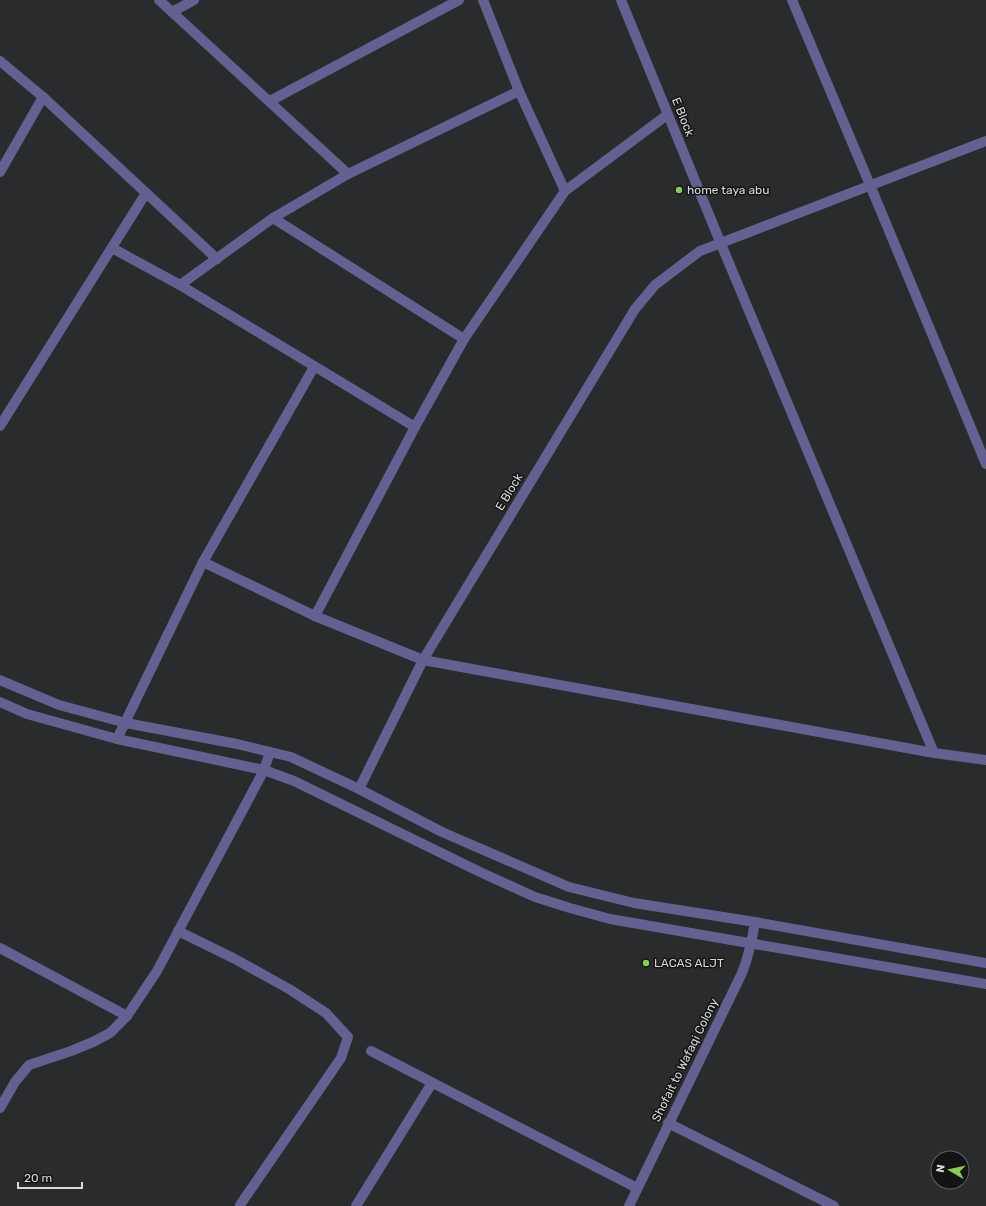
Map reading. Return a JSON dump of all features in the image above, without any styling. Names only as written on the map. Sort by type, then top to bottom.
[{"type":"street","points":[[159,0],[348,174]]},
{"type":"street","points":[[172,12],[194,0]]},
{"type":"street","points":[[270,101],[459,0]]},
{"type":"street","points":[[483,0],[518,91],[565,191]]},
{"type":"street","name":"E Block","points":[[621,0],[721,244]]},
{"type":"street","points":[[792,0],[986,464]]},
{"type":"street","points":[[0,61],[43,97],[217,259]]},
{"type":"street","points":[[180,285],[273,218],[348,174],[518,91]]},
{"type":"street","points":[[0,172],[43,97]]},
{"type":"street","points":[[315,616],[415,427],[464,339],[565,191],[668,115]]},
{"type":"street","name":"E Block","points":[[359,789],[423,660],[635,309],[655,285],[700,252],[986,141]]},
{"type":"street","points":[[0,426],[146,193]]},
{"type":"street","points":[[273,218],[464,339]]},
{"type":"street","points":[[721,244],[934,753]]},
{"type":"street","points":[[112,248],[180,285],[415,427]]},
{"type":"street","points":[[117,739],[203,562],[314,367]]},
{"type":"street","points":[[203,562],[315,616],[423,660],[934,753],[986,760]]},
{"type":"street","points":[[0,680],[59,704],[126,723],[237,744],[291,757],[359,789],[442,832],[570,887],[634,904],[755,922],[986,963]]},
{"type":"street","points":[[0,702],[27,714],[117,739],[264,770],[294,781],[480,872],[535,897],[570,908],[610,919],[986,984]]},
{"type":"street","points":[[0,1108],[15,1082],[29,1065],[93,1042],[110,1033],[127,1016],[158,971],[264,770],[270,752]]},
{"type":"street","name":"Shofait to Wafaqi Colony","points":[[629,1206],[742,973],[748,959],[755,922]]},
{"type":"street","points":[[178,931],[235,959],[290,989],[326,1013],[348,1037],[341,1058],[240,1205]]},
{"type":"street","points":[[0,948],[127,1016]]},
{"type":"street","points":[[371,1051],[638,1188]]},
{"type":"street","points":[[356,1206],[432,1083]]},
{"type":"street","points":[[668,1123],[834,1206]]},
{"type":"place","name":"home taya abu","points":[[679,190]]},
{"type":"place","name":"LACAS ALJT","points":[[646,963]]}]
